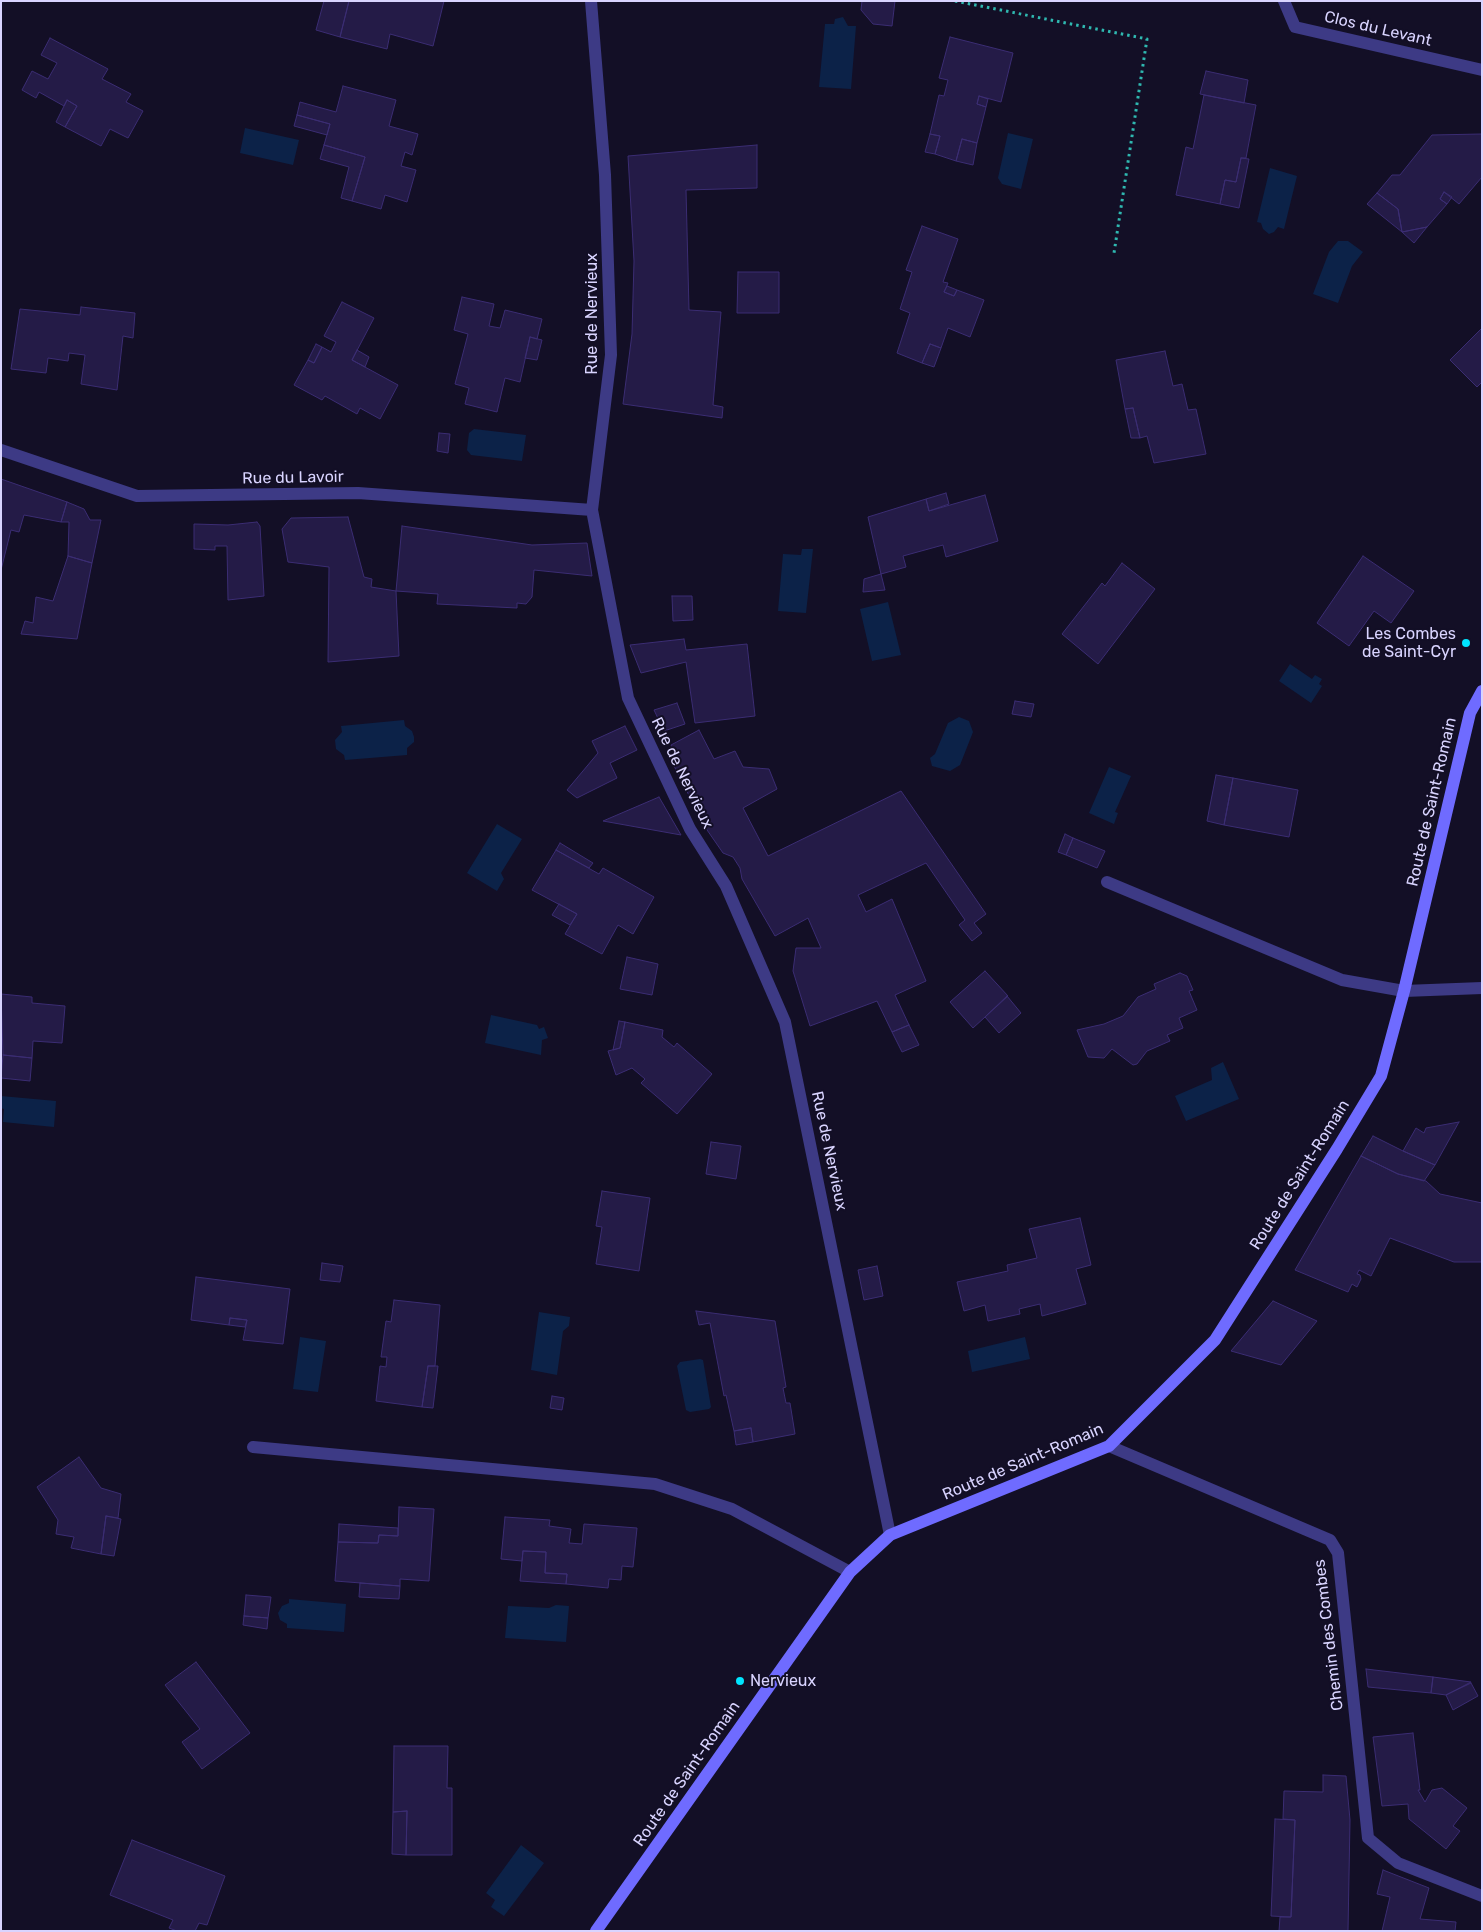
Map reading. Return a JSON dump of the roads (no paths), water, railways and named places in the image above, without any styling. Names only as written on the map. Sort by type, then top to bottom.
[{"type":"main road","name":"Route de Saint-Romain","points":[[596,1931],[850,1572],[890,1535],[1110,1446],[1215,1340],[1337,1149],[1381,1076],[1404,991],[1470,713],[1482,691]]},
{"type":"street","name":"Rue de Nervieux","points":[[591,1],[605,175],[612,355],[592,510],[628,698],[690,829],[726,886],[785,1022],[890,1535]]},
{"type":"street","name":"Clos du Levant","points":[[1284,1],[1295,27],[1482,70]]},
{"type":"street","name":"Rue du Lavoir","points":[[1,450],[137,496],[358,494],[592,510]]},
{"type":"street","points":[[1107,882],[1342,980],[1404,991],[1482,988]]},
{"type":"street","name":"Chemin des Combes","points":[[1110,1446],[1330,1540],[1338,1553],[1368,1838],[1398,1863],[1482,1896]]},
{"type":"street","points":[[253,1447],[655,1484],[732,1509],[850,1572]]},
{"type":"water","points":[[843,17],[848,26],[856,26],[851,89],[819,87],[825,24],[834,24],[835,19]]},
{"type":"water","points":[[245,128],[299,140],[293,165],[240,153]]},
{"type":"water","points":[[1008,133],[1033,139],[1021,189],[1002,184],[998,178]]},
{"type":"water","points":[[1270,168],[1297,176],[1284,229],[1278,227],[1269,234],[1263,229],[1261,223],[1257,222]]},
{"type":"water","points":[[1338,241],[1348,241],[1363,252],[1352,266],[1338,303],[1313,294],[1329,252]]},
{"type":"water","points":[[474,429],[526,435],[522,461],[471,455],[467,450],[469,433]]},
{"type":"water","points":[[802,549],[813,549],[806,613],[778,611],[783,554],[801,555]]},
{"type":"water","points":[[888,602],[901,655],[872,661],[860,609]]},
{"type":"water","points":[[1290,664],[1312,679],[1315,675],[1322,679],[1319,684],[1322,686],[1311,703],[1279,681]]},
{"type":"water","points":[[959,717],[969,721],[973,732],[960,765],[950,771],[932,766],[930,758],[935,754],[948,723]]},
{"type":"water","points":[[404,720],[405,726],[412,731],[414,737],[414,742],[407,748],[407,755],[345,760],[344,755],[336,749],[335,740],[342,732],[341,726]]},
{"type":"water","points":[[1109,767],[1131,776],[1115,812],[1118,813],[1114,824],[1089,813]]},
{"type":"water","points":[[497,824],[522,839],[501,873],[504,879],[497,891],[467,873]]},
{"type":"water","points":[[491,1015],[537,1025],[539,1029],[544,1027],[548,1038],[542,1040],[541,1055],[485,1043]]},
{"type":"water","points":[[1223,1062],[1239,1099],[1186,1121],[1175,1096],[1212,1080],[1211,1068]]},
{"type":"water","points":[[1,1096],[56,1101],[54,1127],[3,1122],[4,1109],[1,1108]]},
{"type":"water","points":[[539,1312],[570,1317],[569,1326],[563,1331],[557,1375],[531,1370]]},
{"type":"water","points":[[300,1337],[326,1341],[318,1392],[293,1389]]},
{"type":"water","points":[[1025,1337],[1030,1359],[972,1372],[968,1351]]},
{"type":"water","points":[[703,1360],[711,1407],[690,1412],[686,1410],[677,1366],[680,1362]]},
{"type":"water","points":[[289,1599],[346,1604],[344,1632],[287,1628],[287,1624],[280,1620],[278,1613],[282,1606],[289,1603]]},
{"type":"water","points":[[556,1605],[569,1606],[566,1642],[505,1638],[508,1606],[549,1608]]},
{"type":"water","points":[[521,1845],[544,1863],[504,1916],[491,1907],[495,1900],[486,1893]]},
{"type":"place","name":"Les Combes de Saint-Cyr","points":[[1466,643]]},
{"type":"place","name":"Nervieux","points":[[740,1681]]}]
